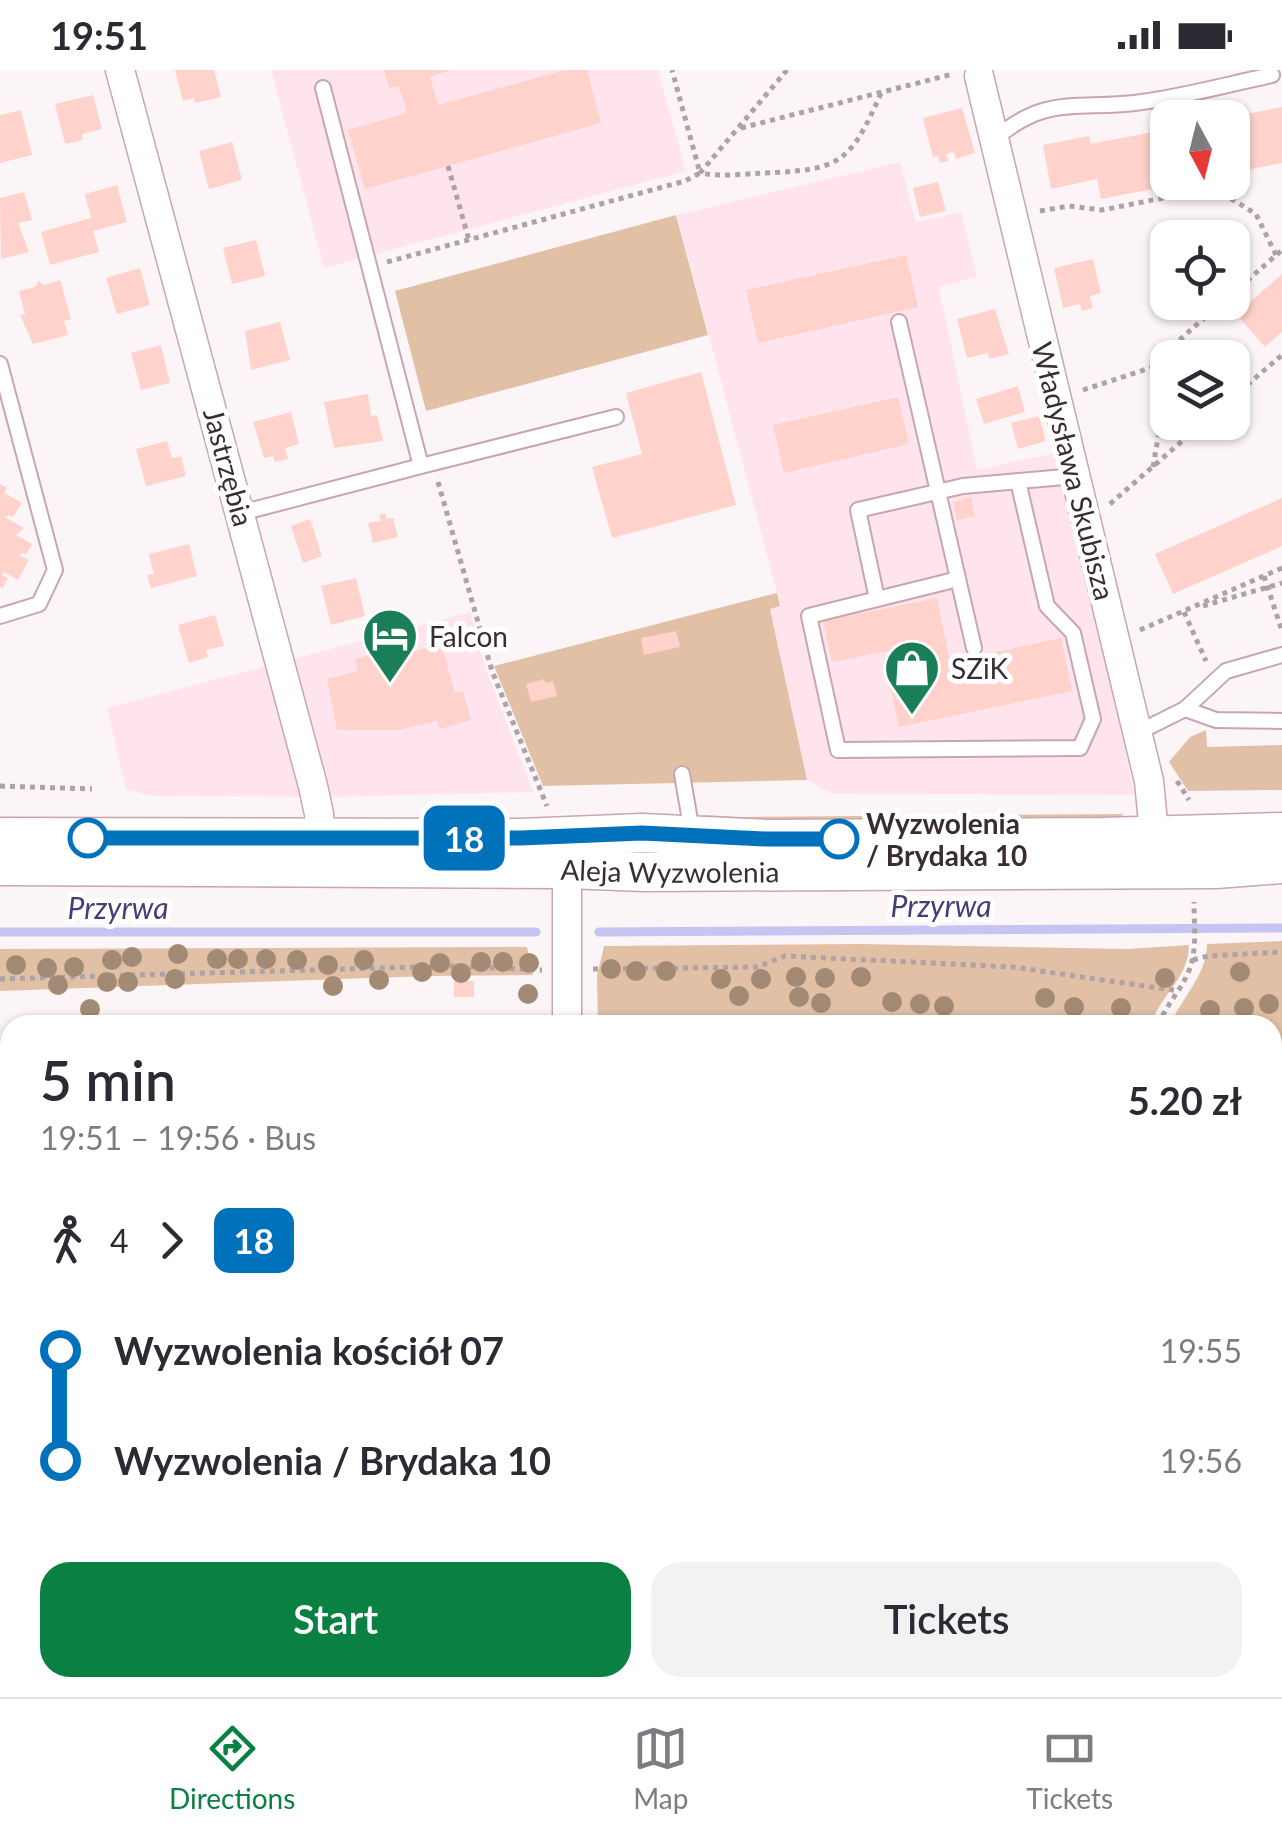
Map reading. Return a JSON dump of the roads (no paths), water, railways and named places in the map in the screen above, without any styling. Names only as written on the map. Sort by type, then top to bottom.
[{"type":"main road","name":"Aleja Wyzwolenia","points":[[561,837],[644,872],[1156,850],[1282,832]]},
{"type":"main road","name":"Aleja Wyzwolenia","points":[[0,866],[642,833],[766,839],[1104,837],[1216,869],[1282,864]]},
{"type":"main road","name":"Aleja Wyzwolenia","points":[[0,837],[321,852]]},
{"type":"street","name":"Jastrzębia","points":[[120,70],[313,786],[321,852]]},
{"type":"street","name":"Władysława Skubisza","points":[[975,73],[1137,733],[1152,802],[1156,850]]},
{"type":"street","points":[[561,837],[567,1015]]},
{"type":"lane","points":[[994,139],[1024,117],[1061,106],[1142,102],[1272,75]]},
{"type":"lane","points":[[323,88],[421,466]]},
{"type":"lane","points":[[899,322],[974,648]]},
{"type":"lane","points":[[0,364],[54,570],[40,604],[0,616]]},
{"type":"lane","points":[[242,512],[616,417]]},
{"type":"lane","points":[[877,600],[858,510],[963,486],[1076,476]]},
{"type":"lane","points":[[958,578],[809,616],[838,750],[1080,748],[1093,719],[1073,633],[1046,606],[1018,481]]},
{"type":"lane","points":[[1137,733],[1185,708],[1226,671],[1282,655]]},
{"type":"lane","points":[[1185,708],[1216,720],[1282,721]]},
{"type":"lane","points":[[682,774],[693,835]]},
{"type":"waterway","name":"Przyrwa","points":[[599,932],[1282,928]]},
{"type":"waterway","name":"Przyrwa","points":[[0,932],[536,932]]},
{"type":"place","name":"Falcon","points":[[390,685]]},
{"type":"place","name":"SZiK","points":[[912,717]]},
{"type":"place","name":"Wyzwolenia / Brydaka 10","points":[[839,839]]}]
